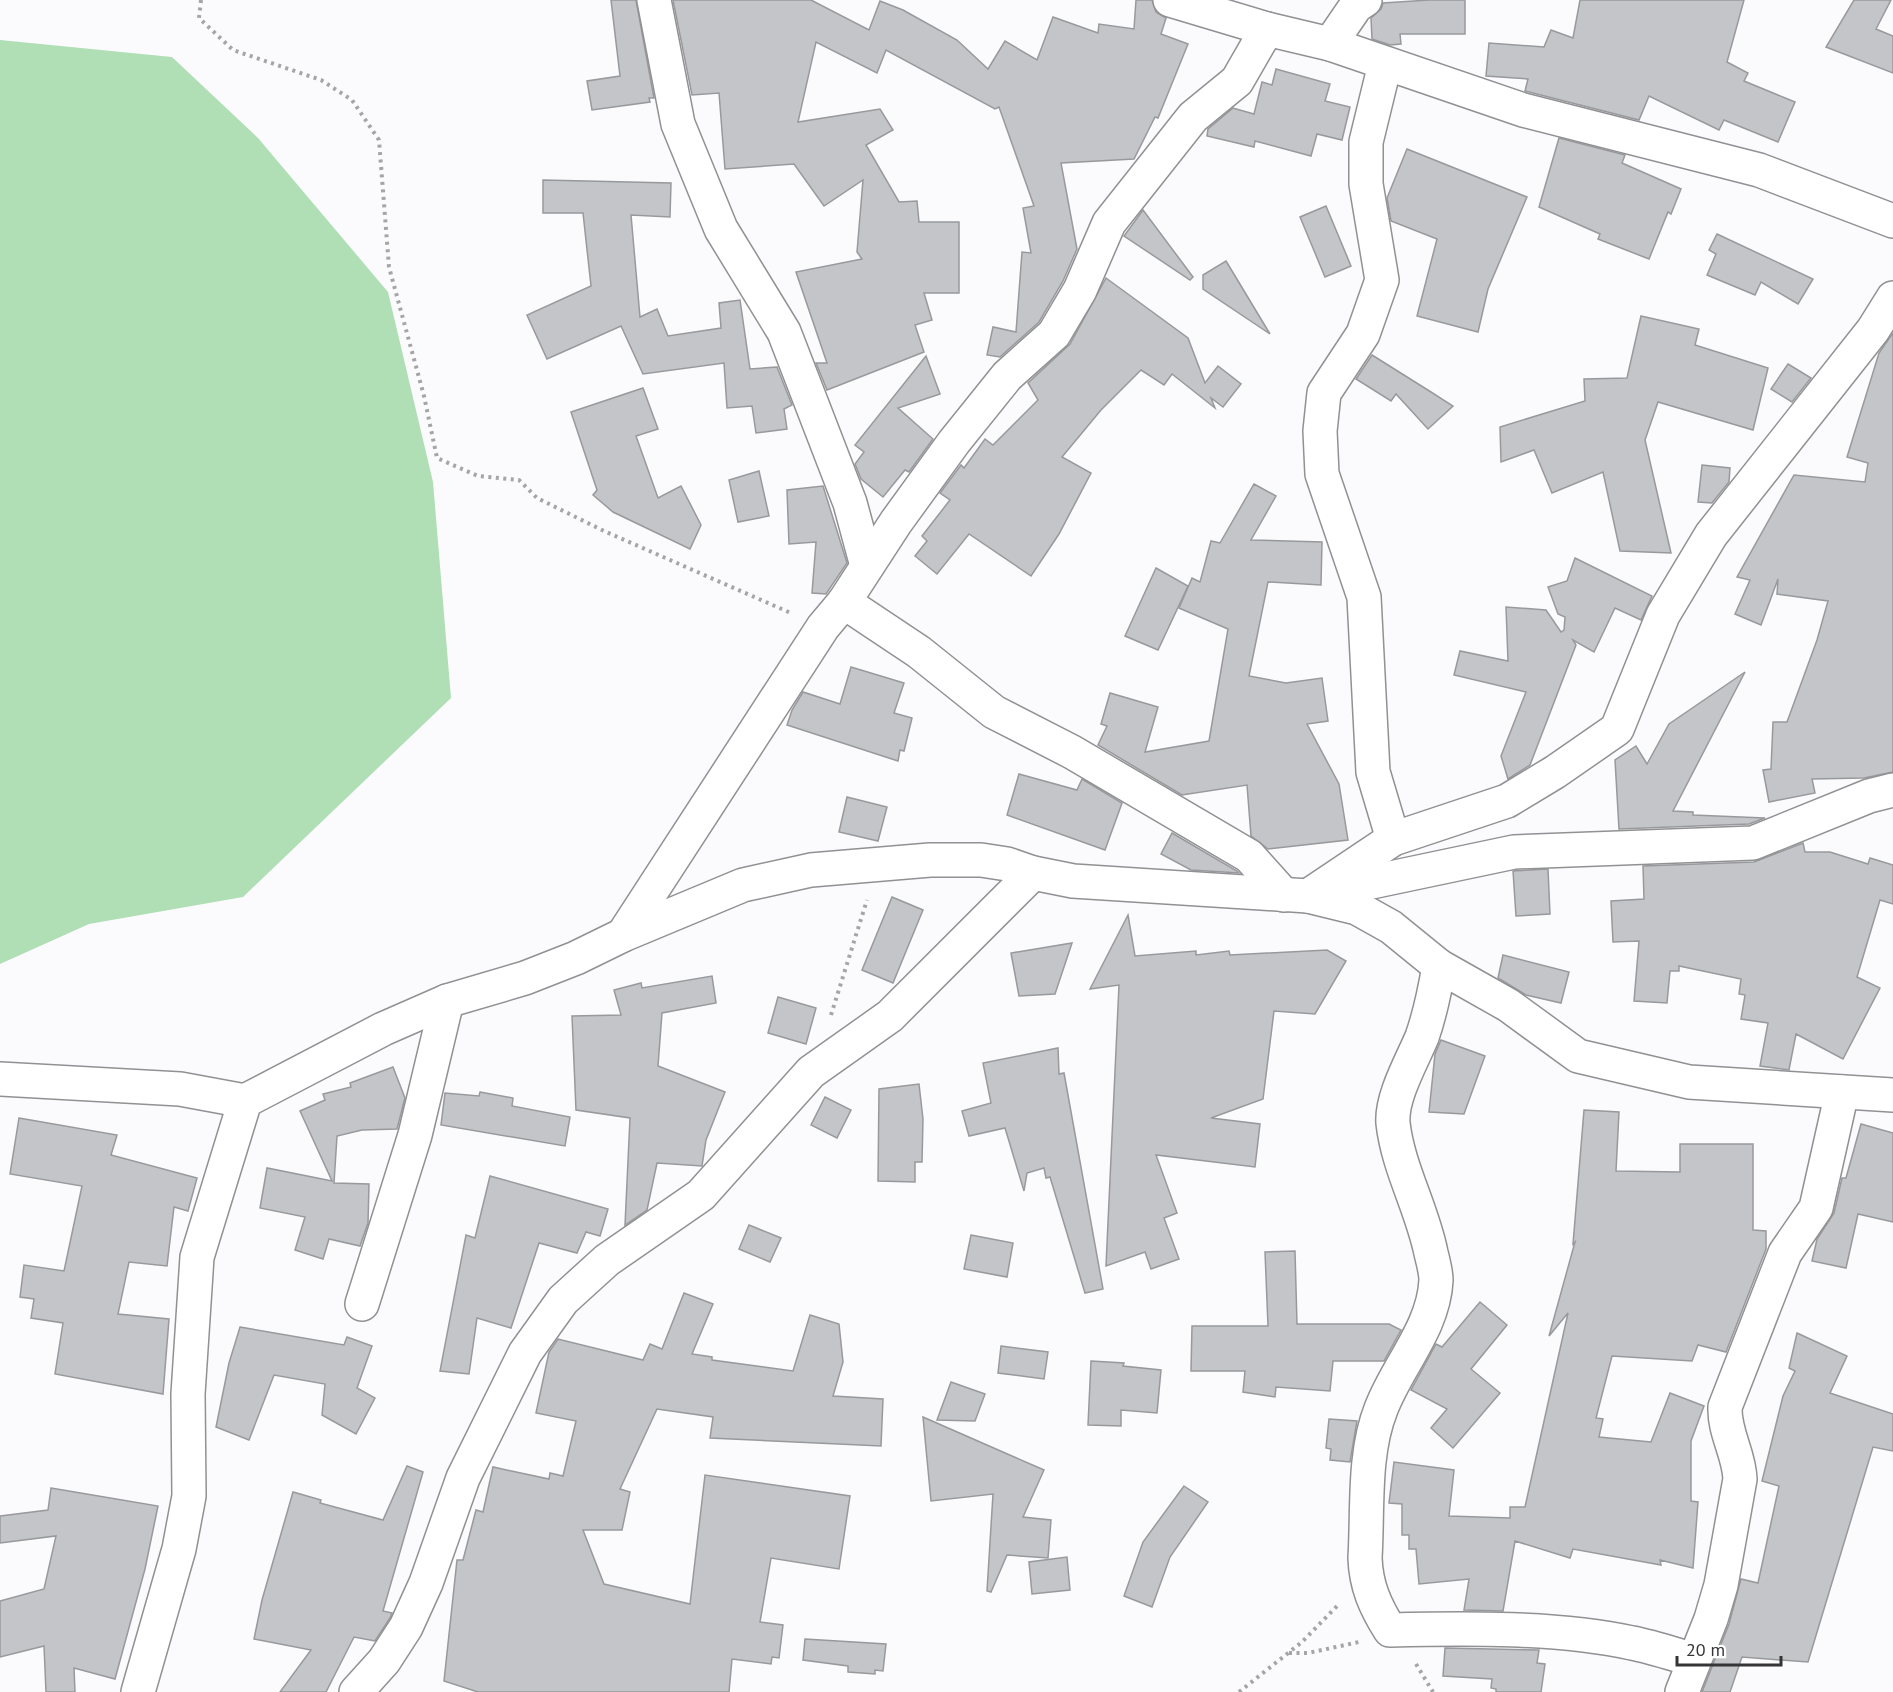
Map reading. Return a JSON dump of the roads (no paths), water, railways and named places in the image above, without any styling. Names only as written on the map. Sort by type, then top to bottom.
[{"type":"street","points":[[654,0],[678,124],[721,229],[784,332],[850,503],[867,566]]},
{"type":"street","points":[[1170,0],[1268,29],[1330,44],[1523,110],[1759,170],[1893,221]]},
{"type":"street","points":[[1330,44],[1356,6],[1365,0]]},
{"type":"street","points":[[624,935],[823,627],[844,602],[960,434],[1007,376],[1054,334],[1080,290],[1109,223],[1193,117],[1237,81],[1268,29]]},
{"type":"street","points":[[1385,64],[1366,142],[1366,184],[1382,280],[1363,334],[1324,393],[1320,432],[1322,474],[1364,597],[1373,772],[1394,838]]},
{"type":"street","points":[[1296,895],[1394,838],[1506,801],[1556,772],[1617,729],[1664,615],[1711,535],[1873,330],[1893,298]]},
{"type":"street","points":[[844,602],[919,652],[994,712],[1072,752],[1249,856],[1296,895]]},
{"type":"street","points":[[1296,895],[1514,852],[1753,843],[1869,796],[1893,790]]},
{"type":"street","points":[[0,1079],[180,1089],[245,1101],[383,1029],[447,1001],[525,978],[743,885],[811,870],[875,864],[981,860],[1007,864],[1033,873],[1073,881],[1296,895],[1357,908],[1391,927],[1439,966],[1508,1005],[1578,1056],[1689,1082],[1893,1095]]},
{"type":"street","points":[[357,1692],[384,1661],[406,1627],[426,1583],[463,1478],[525,1353],[563,1300],[607,1260],[700,1195],[811,1072],[890,1017],[1033,873]]},
{"type":"street","points":[[1439,966],[1432,1003],[1422,1035],[1402,1080],[1393,1120],[1398,1155],[1420,1208],[1436,1280],[1428,1314],[1413,1349],[1381,1409],[1373,1440],[1365,1574],[1373,1604],[1389,1630],[1436,1629],[1559,1634],[1631,1642],[1694,1660]]},
{"type":"street","points":[[362,1304],[415,1135],[447,1001]]},
{"type":"street","points":[[1682,1692],[1711,1619],[1721,1585],[1740,1479],[1740,1467],[1724,1424],[1725,1407],[1785,1252],[1816,1208],[1842,1092]]},
{"type":"street","points":[[138,1692],[179,1549],[189,1496],[188,1394],[197,1257],[245,1101]]}]
